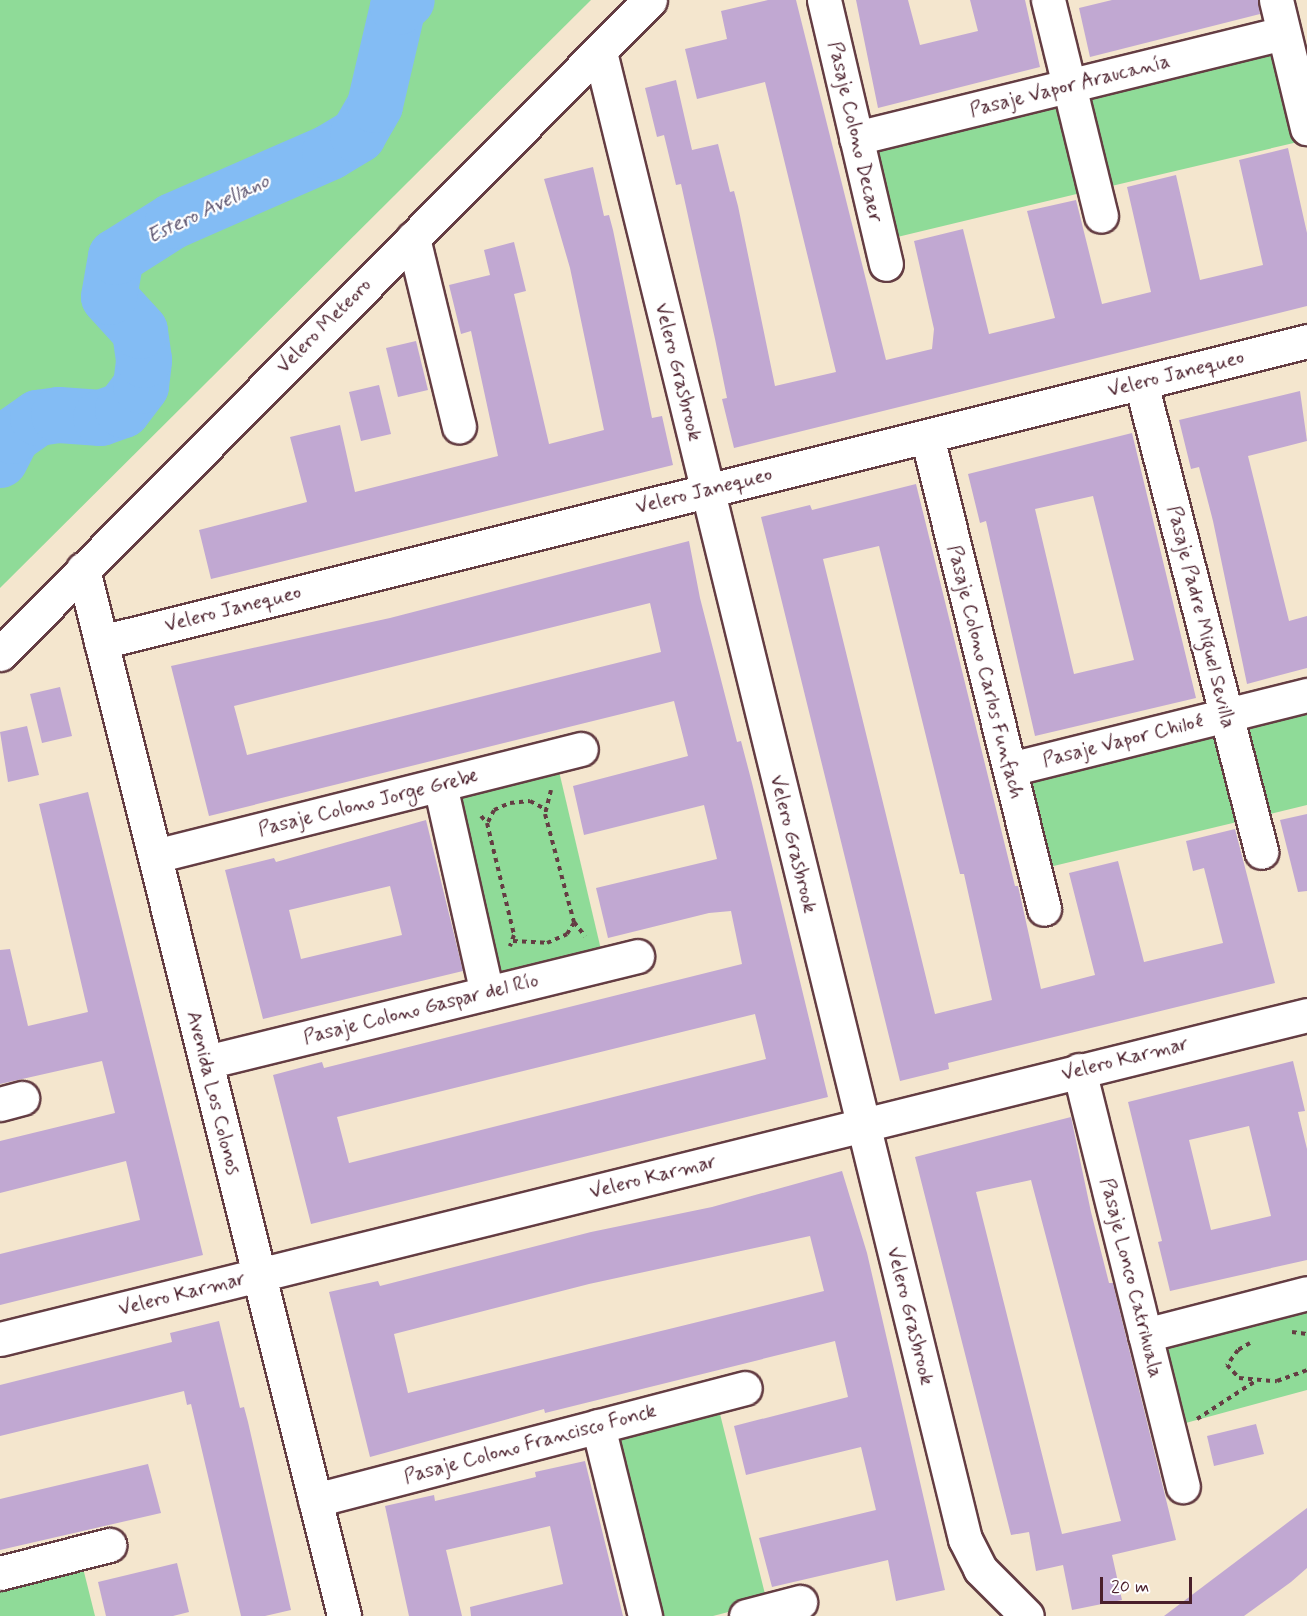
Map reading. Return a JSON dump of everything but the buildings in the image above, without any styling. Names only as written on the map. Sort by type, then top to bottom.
[{"type":"street","name":"Velero Meteoro","points":[[0,654],[650,0]]},
{"type":"street","name":"Pasaje Colono Decaer","points":[[824,0],[886,264]]},
{"type":"street","points":[[1048,0],[1101,216]]},
{"type":"street","points":[[1276,0],[1307,128]]},
{"type":"street","name":"Pasaje Vapor Araucanía","points":[[856,138],[1283,33]]},
{"type":"street","name":"Velero Grasbrook","points":[[600,52],[965,1539],[980,1569],[1027,1616]]},
{"type":"street","points":[[413,238],[459,426]]},
{"type":"street","name":"Velero Janequeo","points":[[101,642],[1307,341]]},
{"type":"street","name":"Pasaje Padre Miguel Sevilla","points":[[1141,382],[1261,852]]},
{"type":"street","name":"Pasaje Colono Carlos Funfach","points":[[927,436],[1044,909]]},
{"type":"street","name":"Avenida Los Colonos","points":[[83,569],[344,1616]]},
{"type":"street","name":"Pasaje Vapor Chiloé","points":[[1010,769],[1307,695]]},
{"type":"street","name":"Pasaje Colono Jorge Grebe","points":[[155,856],[567,753]]},
{"type":"street","points":[[440,785],[487,993]]},
{"type":"street","name":"Pasaje Colono Gaspar del Río","points":[[206,1062],[637,956]]},
{"type":"street","name":"Velero Karmar","points":[[0,1339],[1079,1070],[1305,1023]]},
{"type":"street","name":"Pasaje Lonco Catrihuala","points":[[1079,1070],[1183,1486]]},
{"type":"street","points":[[1145,1335],[1307,1293]]},
{"type":"street","name":"Pasaje Colono Francisco Fonck","points":[[315,1500],[745,1388]]},
{"type":"street","points":[[597,1426],[645,1616]]},
{"type":"street","points":[[0,1573],[109,1545]]},
{"type":"street","points":[[746,1616],[800,1602]]},
{"type":"path","points":[[567,753],[545,809],[574,922],[596,948],[601,965]]},
{"type":"path","points":[[487,823],[494,810],[510,802],[530,801],[545,809]]},
{"type":"path","points":[[513,941],[547,943],[567,934],[574,922]]},
{"type":"path","points":[[1253,1341],[1238,1350],[1227,1365],[1239,1378],[1255,1382],[1277,1382],[1307,1370]]},
{"type":"path","points":[[1170,1436],[1255,1382]]},
{"type":"green space","points":[[0,0],[591,0],[0,588]]},
{"type":"green space","points":[[1268,51],[1278,56],[1298,142],[1103,188],[1087,95]]},
{"type":"green space","points":[[1055,103],[1065,107],[1085,192],[889,239],[875,146]]},
{"type":"green space","points":[[1307,708],[1307,805],[1257,817],[1242,724]]},
{"type":"green space","points":[[1207,733],[1217,737],[1237,822],[1041,869],[1026,775]]},
{"type":"green space","points":[[558,767],[602,954],[507,976],[496,971],[454,800],[462,789]]},
{"type":"green space","points":[[1307,1308],[1307,1390],[1182,1424],[1163,1359],[1171,1345]]},
{"type":"green space","points":[[718,1406],[767,1602],[713,1616],[655,1616],[614,1448],[623,1431]]},
{"type":"green space","points":[[82,1564],[95,1616],[0,1616],[0,1586]]},
{"type":"waterway","name":"Estero Avellano","points":[[0,460],[12,436],[38,418],[59,415],[101,418],[123,410],[141,386],[144,360],[140,331],[109,297],[116,257],[173,221],[330,152],[358,135],[375,105],[398,7],[407,0]]}]
